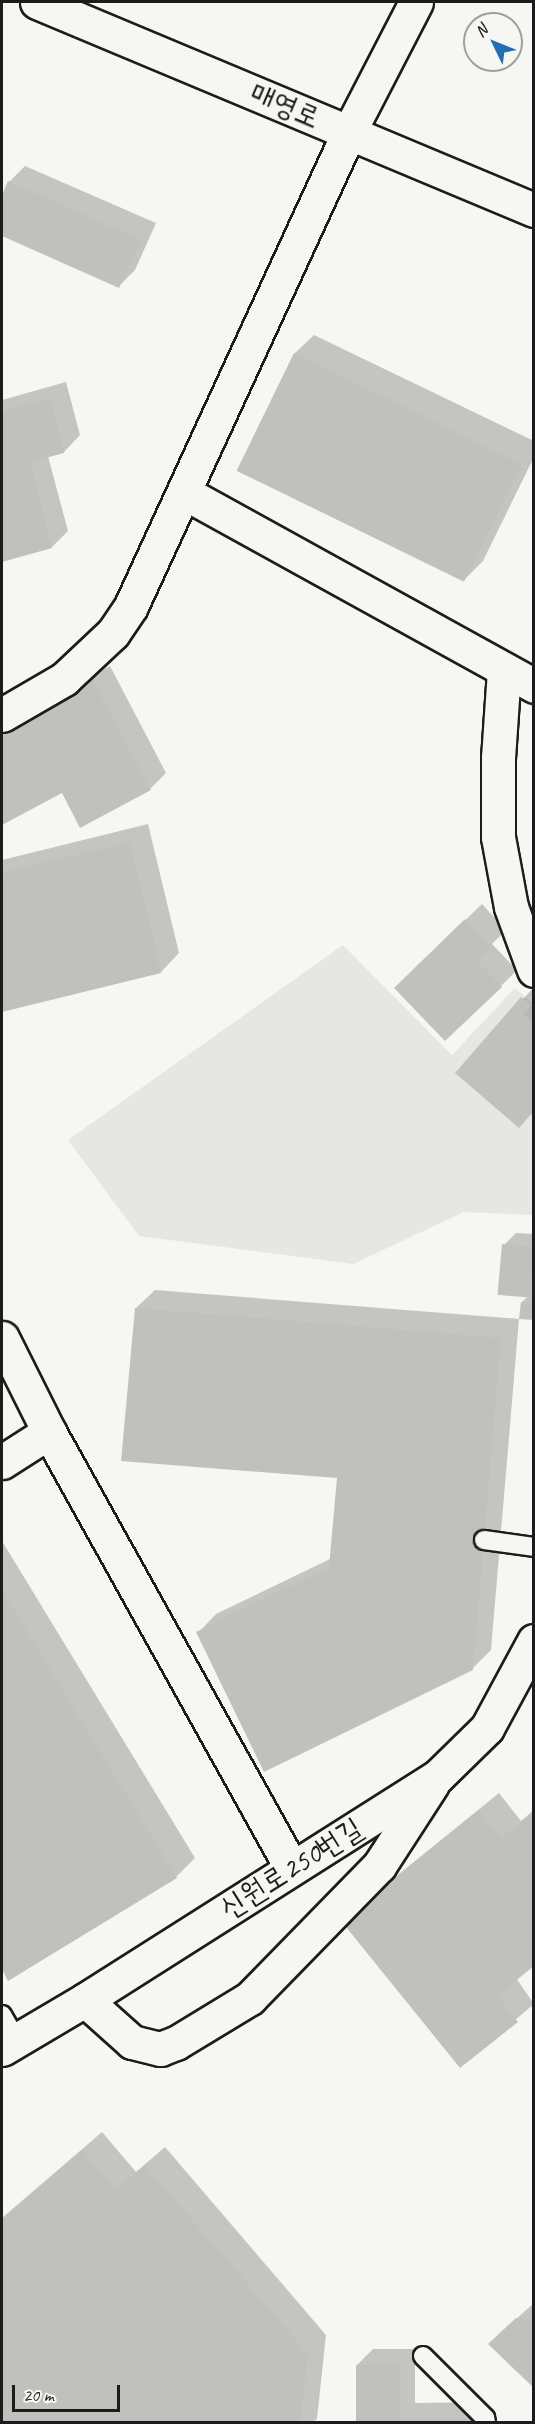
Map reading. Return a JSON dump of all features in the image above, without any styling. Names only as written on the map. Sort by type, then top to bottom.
[{"type":"street","name":"매영로","points":[[37,2],[534,210]]},
{"type":"street","points":[[2,715],[64,679],[113,633],[146,578],[350,132],[416,2]]},
{"type":"street","points":[[185,493],[534,686]]},
{"type":"street","points":[[504,670],[498,757],[498,837],[511,907],[534,970]]},
{"type":"street","points":[[2,1338],[49,1432],[291,1868]]},
{"type":"street","points":[[2,1462],[49,1432]]},
{"type":"street","name":"신원로250번길","points":[[6,2034],[85,2001],[437,1777],[487,1728],[534,1641]]},
{"type":"street","points":[[85,2001],[132,2042],[160,2049],[176,2043],[250,1998],[379,1866],[437,1777]]},
{"type":"lane","points":[[484,1540],[534,1548]]},
{"type":"lane","points":[[423,2356],[485,2418],[486,2422]]},
{"type":"shaded area","points":[[343,945],[452,1055],[515,988],[533,1004],[533,1215],[464,1212],[353,1264],[139,1236],[68,1140]]},
{"type":"building","points":[[8,181],[141,240],[119,288],[2,236],[2,195]]},
{"type":"building","points":[[294,353],[521,464],[464,582],[237,471]]},
{"type":"building","points":[[50,398],[64,453],[30,462],[52,548],[2,562],[2,411]]},
{"type":"building","points":[[93,681],[151,790],[80,828],[62,793],[2,825],[2,730]]},
{"type":"building","points":[[130,842],[161,973],[2,1012],[2,873]]},
{"type":"building","points":[[465,919],[491,947],[477,961],[502,987],[445,1041],[394,988]]},
{"type":"building","points":[[521,997],[531,1005],[523,1014],[534,1023],[534,1116],[531,1114],[519,1128],[455,1073]]},
{"type":"building","points":[[502,1244],[534,1247],[529,1298],[498,1295]]},
{"type":"building","points":[[521,1302],[534,1303],[534,1320],[519,1319]]},
{"type":"building","points":[[135,1308],[501,1338],[473,1670],[264,1772],[196,1632],[329,1567],[337,1478],[121,1461]]},
{"type":"building","points":[[2,1590],[177,1878],[8,1981],[2,1969]]},
{"type":"building","points":[[479,1810],[501,1838],[534,1812],[534,1966],[497,1996],[518,2022],[460,2068],[342,1922]]},
{"type":"building","points":[[82,2150],[117,2189],[145,2165],[308,2354],[300,2422],[2,2422],[2,2219]]},
{"type":"building","points":[[516,2318],[534,2321],[534,2388],[488,2344]]},
{"type":"building","points":[[399,2364],[400,2418],[467,2418],[467,2422],[356,2422],[356,2365]]}]
